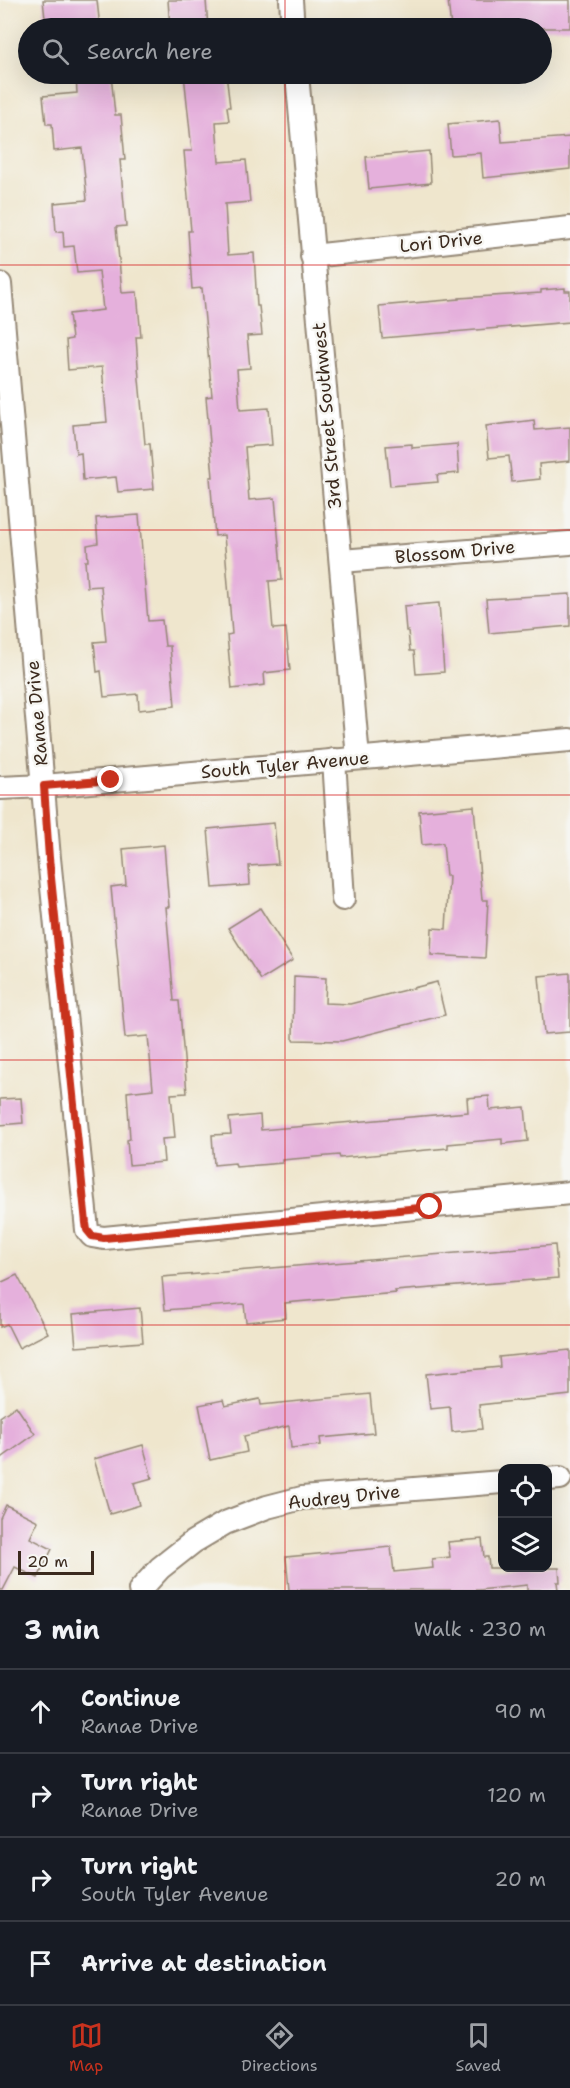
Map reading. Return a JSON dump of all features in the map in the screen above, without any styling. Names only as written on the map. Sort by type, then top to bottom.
[{"type":"street","points":[[291,0],[292,18]]},
{"type":"street","name":"3rd Street Southwest","points":[[298,84],[358,758]]},
{"type":"street","name":"Lori Drive","points":[[312,256],[570,228]]},
{"type":"street","name":"Ranae Drive","points":[[0,284],[49,858],[87,1230],[92,1236],[104,1238],[570,1193]]},
{"type":"street","name":"Blossom Drive","points":[[341,561],[570,543]]},
{"type":"street","name":"South Tyler Avenue","points":[[0,788],[570,740]]},
{"type":"street","points":[[334,760],[343,899]]},
{"type":"street","name":"Audrey Drive","points":[[140,1590],[160,1568],[193,1542],[225,1522],[267,1507],[302,1498],[498,1482]]},
{"type":"building","points":[[43,0],[97,0],[99,18],[45,18]]},
{"type":"building","points":[[168,0],[206,0],[207,18],[169,18]]},
{"type":"building","points":[[448,0],[570,0],[570,28],[552,28],[552,18],[450,18]]},
{"type":"building","points":[[76,84],[112,84],[115,115],[121,115],[125,160],[120,160],[126,226],[116,227],[122,293],[137,292],[141,337],[136,337],[139,379],[145,444],[150,444],[154,489],[118,492],[116,477],[83,480],[81,453],[76,454],[73,425],[107,422],[102,367],[68,370],[66,340],[72,339],[69,314],[103,310],[99,271],[77,273],[74,246],[64,247],[63,231],[56,232],[54,203],[87,200],[82,148],[54,151],[52,124],[46,124],[43,96],[77,93]]},
{"type":"building","points":[[185,84],[227,84],[229,121],[216,122],[219,162],[246,160],[250,202],[225,204],[228,255],[254,253],[257,306],[259,306],[262,335],[247,336],[250,368],[237,369],[240,410],[269,408],[272,445],[245,447],[249,500],[275,498],[282,580],[269,581],[273,629],[286,628],[290,670],[264,673],[265,685],[232,689],[227,635],[232,634],[224,535],[215,536],[210,477],[213,477],[206,397],[212,396],[202,288],[192,289],[188,231],[191,231],[184,151],[192,151]]},
{"type":"building","points":[[500,119],[502,142],[570,137],[570,169],[483,178],[481,153],[451,155],[448,124]]},
{"type":"building","points":[[429,151],[431,183],[369,189],[366,157]]},
{"type":"building","points":[[565,288],[565,291],[570,291],[570,322],[382,338],[379,306],[541,293],[541,290]]},
{"type":"building","points":[[534,420],[535,430],[570,427],[570,461],[539,464],[540,479],[512,482],[509,456],[489,458],[486,426]]},
{"type":"building","points":[[412,444],[412,448],[457,444],[459,473],[437,475],[438,482],[390,486],[386,446]]},
{"type":"building","points":[[139,515],[148,621],[162,620],[165,646],[170,646],[175,706],[139,710],[138,694],[104,697],[101,671],[97,672],[94,642],[106,641],[101,586],[87,587],[85,561],[88,561],[87,545],[98,543],[96,518]]},
{"type":"building","points":[[570,594],[570,626],[489,633],[486,599]]},
{"type":"building","points":[[439,603],[444,672],[416,674],[414,651],[410,651],[408,631],[406,631],[404,606]]},
{"type":"building","points":[[474,806],[482,900],[488,900],[485,958],[431,955],[432,928],[446,929],[449,876],[446,876],[443,843],[422,845],[419,811]]},
{"type":"building","points":[[274,823],[278,864],[249,866],[250,885],[213,888],[208,829]]},
{"type":"building","points":[[164,845],[169,907],[166,907],[174,1001],[179,1001],[187,1093],[171,1094],[175,1138],[162,1139],[164,1162],[129,1165],[127,1092],[153,1089],[148,1036],[125,1038],[111,887],[126,885],[123,849]]},
{"type":"building","points":[[260,908],[293,960],[261,980],[228,928]]},
{"type":"building","points":[[570,973],[570,1032],[544,1034],[539,976]]},
{"type":"building","points":[[294,976],[326,978],[325,1003],[350,1004],[437,982],[445,1015],[342,1041],[293,1040]]},
{"type":"building","points":[[489,1096],[490,1110],[525,1107],[528,1141],[502,1144],[502,1139],[448,1144],[448,1148],[340,1158],[339,1155],[236,1167],[235,1163],[214,1165],[212,1135],[231,1134],[229,1118],[260,1115],[261,1130],[468,1112],[467,1098]]},
{"type":"building","points":[[21,1098],[23,1123],[0,1125],[0,1099]]},
{"type":"building","points":[[555,1245],[558,1278],[395,1291],[396,1293],[285,1303],[286,1318],[246,1322],[244,1304],[165,1310],[162,1277]]},
{"type":"building","points":[[17,1275],[48,1333],[19,1348],[7,1324],[0,1327],[0,1283]]},
{"type":"building","points":[[140,1308],[143,1342],[76,1347],[73,1314]]},
{"type":"building","points":[[570,1350],[570,1395],[479,1405],[482,1429],[452,1432],[450,1407],[430,1409],[426,1374],[500,1367],[499,1357]]},
{"type":"building","points":[[370,1394],[374,1433],[320,1438],[321,1445],[291,1448],[289,1426],[244,1436],[247,1452],[210,1460],[199,1405],[223,1400],[225,1406],[260,1399],[261,1405]]},
{"type":"building","points":[[16,1406],[35,1434],[0,1459],[0,1417]]},
{"type":"building","points":[[143,1445],[152,1478],[134,1483],[140,1505],[110,1514],[94,1459]]},
{"type":"building","points":[[6,1505],[38,1521],[30,1538],[52,1549],[38,1578],[15,1567],[3,1590],[0,1590],[0,1518]]},
{"type":"building","points":[[482,1539],[484,1557],[488,1557],[489,1568],[498,1568],[498,1572],[552,1572],[552,1568],[559,1568],[558,1590],[527,1590],[527,1585],[479,1590],[289,1590],[286,1557],[391,1547],[394,1572],[433,1568],[432,1559],[450,1557],[448,1542]]},
{"type":"route","points":[[111,780],[44,786],[49,858],[87,1230],[92,1236],[104,1238],[430,1207]]}]
